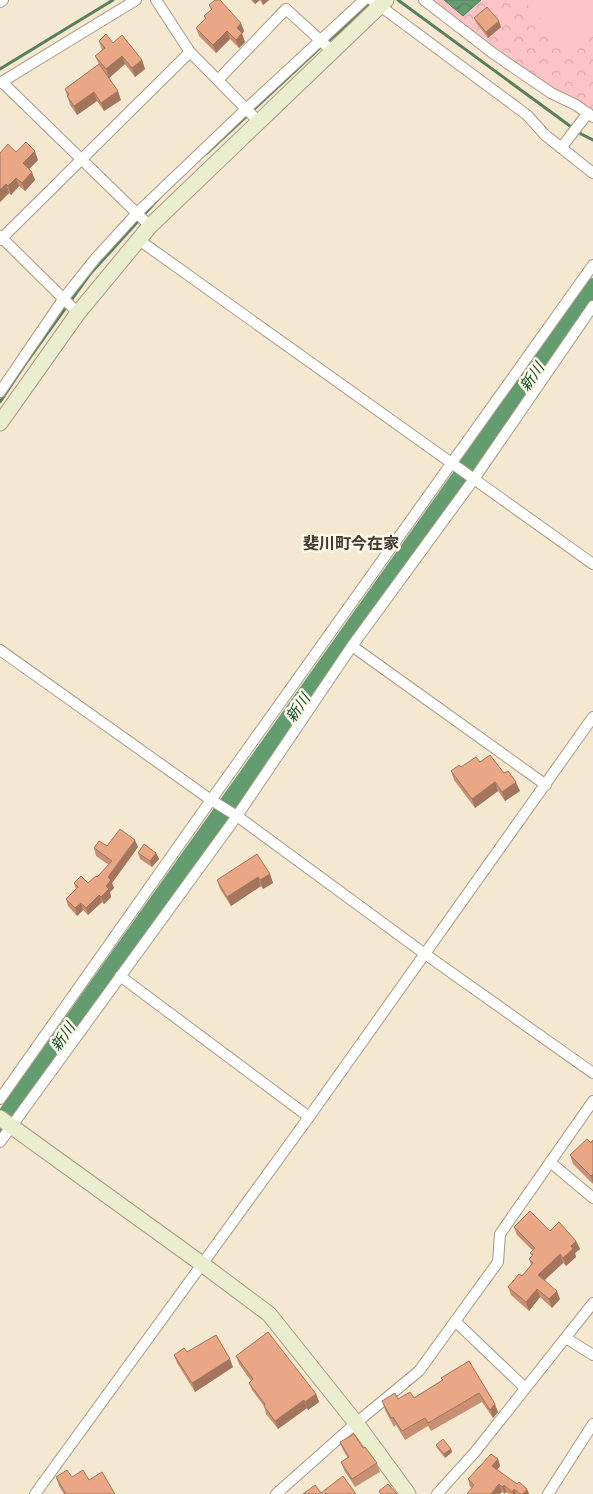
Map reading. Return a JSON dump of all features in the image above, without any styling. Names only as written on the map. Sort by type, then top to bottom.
[{"type":"street","points":[[136,0],[1,83],[150,226]]},
{"type":"street","points":[[156,0],[190,52],[259,122]]},
{"type":"street","points":[[0,392],[64,298],[95,259],[137,213],[246,108],[364,0]]},
{"type":"street","points":[[424,0],[494,54],[543,88],[589,115],[563,145]]},
{"type":"street","points":[[0,423],[78,313],[150,226],[332,51],[380,2],[527,115],[545,135],[563,145],[593,173]]},
{"type":"street","points":[[218,80],[286,9],[332,51]]},
{"type":"street","points":[[78,313],[1,238],[190,52]]},
{"type":"street","points":[[138,240],[593,564]]},
{"type":"street","points":[[0,1099],[455,465],[593,265]]},
{"type":"street","points":[[0,1142],[6,1122],[120,976],[237,816],[352,646],[474,479],[593,306]]},
{"type":"street","points":[[352,646],[546,785]]},
{"type":"street","points":[[0,650],[214,802],[237,816],[425,954],[593,1073]]},
{"type":"street","points":[[35,1494],[309,1117],[593,718]]},
{"type":"street","points":[[120,976],[309,1117]]},
{"type":"street","points":[[276,1494],[356,1423],[419,1371],[498,1262],[500,1234],[593,1101]]},
{"type":"street","points":[[6,1122],[269,1314],[356,1423],[408,1494]]},
{"type":"street","points":[[550,1162],[593,1198]]},
{"type":"street","points":[[437,1494],[475,1452],[593,1303]]},
{"type":"street","points":[[455,1321],[525,1388]]},
{"type":"street","points":[[566,1338],[593,1355]]},
{"type":"street","points":[[548,1494],[593,1424]]},
{"type":"green space","points":[[431,0],[593,0],[593,112],[556,92],[499,52]]},
{"type":"green space","points":[[523,0],[593,0],[593,36],[578,50],[571,50]]},
{"type":"water","points":[[444,0],[481,0],[463,16]]},
{"type":"building","points":[[215,0],[220,0],[241,23],[237,28],[242,33],[236,40],[227,31],[213,45],[196,28],[206,18],[204,16],[212,9],[209,5]]},
{"type":"building","points":[[487,7],[499,21],[486,32],[474,18]]},
{"type":"building","points":[[106,34],[113,43],[122,35],[142,60],[132,68],[122,56],[106,69],[95,56],[105,48],[99,41]]},
{"type":"building","points":[[99,64],[118,91],[101,103],[94,92],[74,106],[67,96],[69,95],[65,89]]},
{"type":"building","points":[[26,142],[35,151],[23,163],[32,172],[22,183],[16,178],[8,186],[6,184],[0,190],[0,153],[8,144],[16,152]]},
{"type":"building","points":[[490,755],[504,773],[508,771],[516,782],[502,792],[495,782],[472,799],[451,771],[476,757],[480,762]]},
{"type":"building","points":[[120,829],[135,840],[108,877],[111,880],[106,886],[109,889],[101,897],[99,895],[86,908],[81,903],[75,908],[66,899],[78,887],[74,883],[81,876],[88,883],[97,877],[112,861],[94,848],[99,841],[107,846]]},
{"type":"building","points":[[144,844],[156,853],[150,861],[138,853]]},
{"type":"building","points":[[257,854],[270,874],[260,880],[258,877],[227,897],[217,880]]},
{"type":"building","points":[[587,1139],[591,1143],[593,1140],[593,1174],[591,1176],[570,1155]]},
{"type":"building","points":[[530,1211],[550,1231],[559,1222],[576,1241],[571,1246],[573,1249],[563,1258],[560,1254],[538,1275],[557,1291],[549,1299],[537,1289],[526,1302],[508,1287],[519,1274],[522,1276],[533,1263],[529,1259],[533,1255],[530,1253],[535,1248],[514,1227]]},
{"type":"building","points":[[268,1332],[316,1394],[305,1402],[304,1400],[275,1421],[249,1383],[253,1379],[236,1356]]},
{"type":"building","points":[[216,1335],[230,1359],[192,1383],[174,1355],[184,1348],[187,1352]]},
{"type":"building","points":[[469,1361],[495,1404],[490,1410],[479,1393],[428,1423],[425,1418],[402,1431],[393,1417],[391,1418],[382,1401],[395,1393],[398,1399],[410,1392],[414,1398],[443,1380],[441,1378]]},
{"type":"building","points":[[354,1434],[363,1448],[365,1447],[377,1463],[352,1479],[341,1462],[349,1457],[340,1442]]},
{"type":"building","points":[[443,1439],[451,1449],[444,1454],[436,1445]]},
{"type":"building","points":[[491,1454],[498,1459],[492,1466],[527,1489],[523,1494],[514,1489],[512,1492],[504,1485],[502,1487],[499,1484],[491,1494],[467,1494],[474,1485],[468,1479]]},
{"type":"building","points":[[67,1470],[72,1477],[83,1470],[89,1480],[102,1472],[115,1494],[66,1494],[56,1477]]},
{"type":"building","points":[[343,1476],[356,1494],[303,1494],[315,1485],[321,1493]]},
{"type":"building","points":[[388,1484],[397,1494],[381,1494],[379,1491]]},
{"type":"waterway","points":[[0,69],[113,0]]},
{"type":"waterway","points":[[398,0],[581,134],[593,140]]},
{"type":"waterway","points":[[327,42],[373,2]]},
{"type":"waterway","points":[[206,154],[322,46]]},
{"type":"waterway","points":[[0,402],[90,274],[161,196]]},
{"type":"waterway","name":"新川","points":[[0,1126],[467,470],[466,468],[593,288]]},
{"type":"district","name":"斐川町今在家","points":[[351,543]]}]
